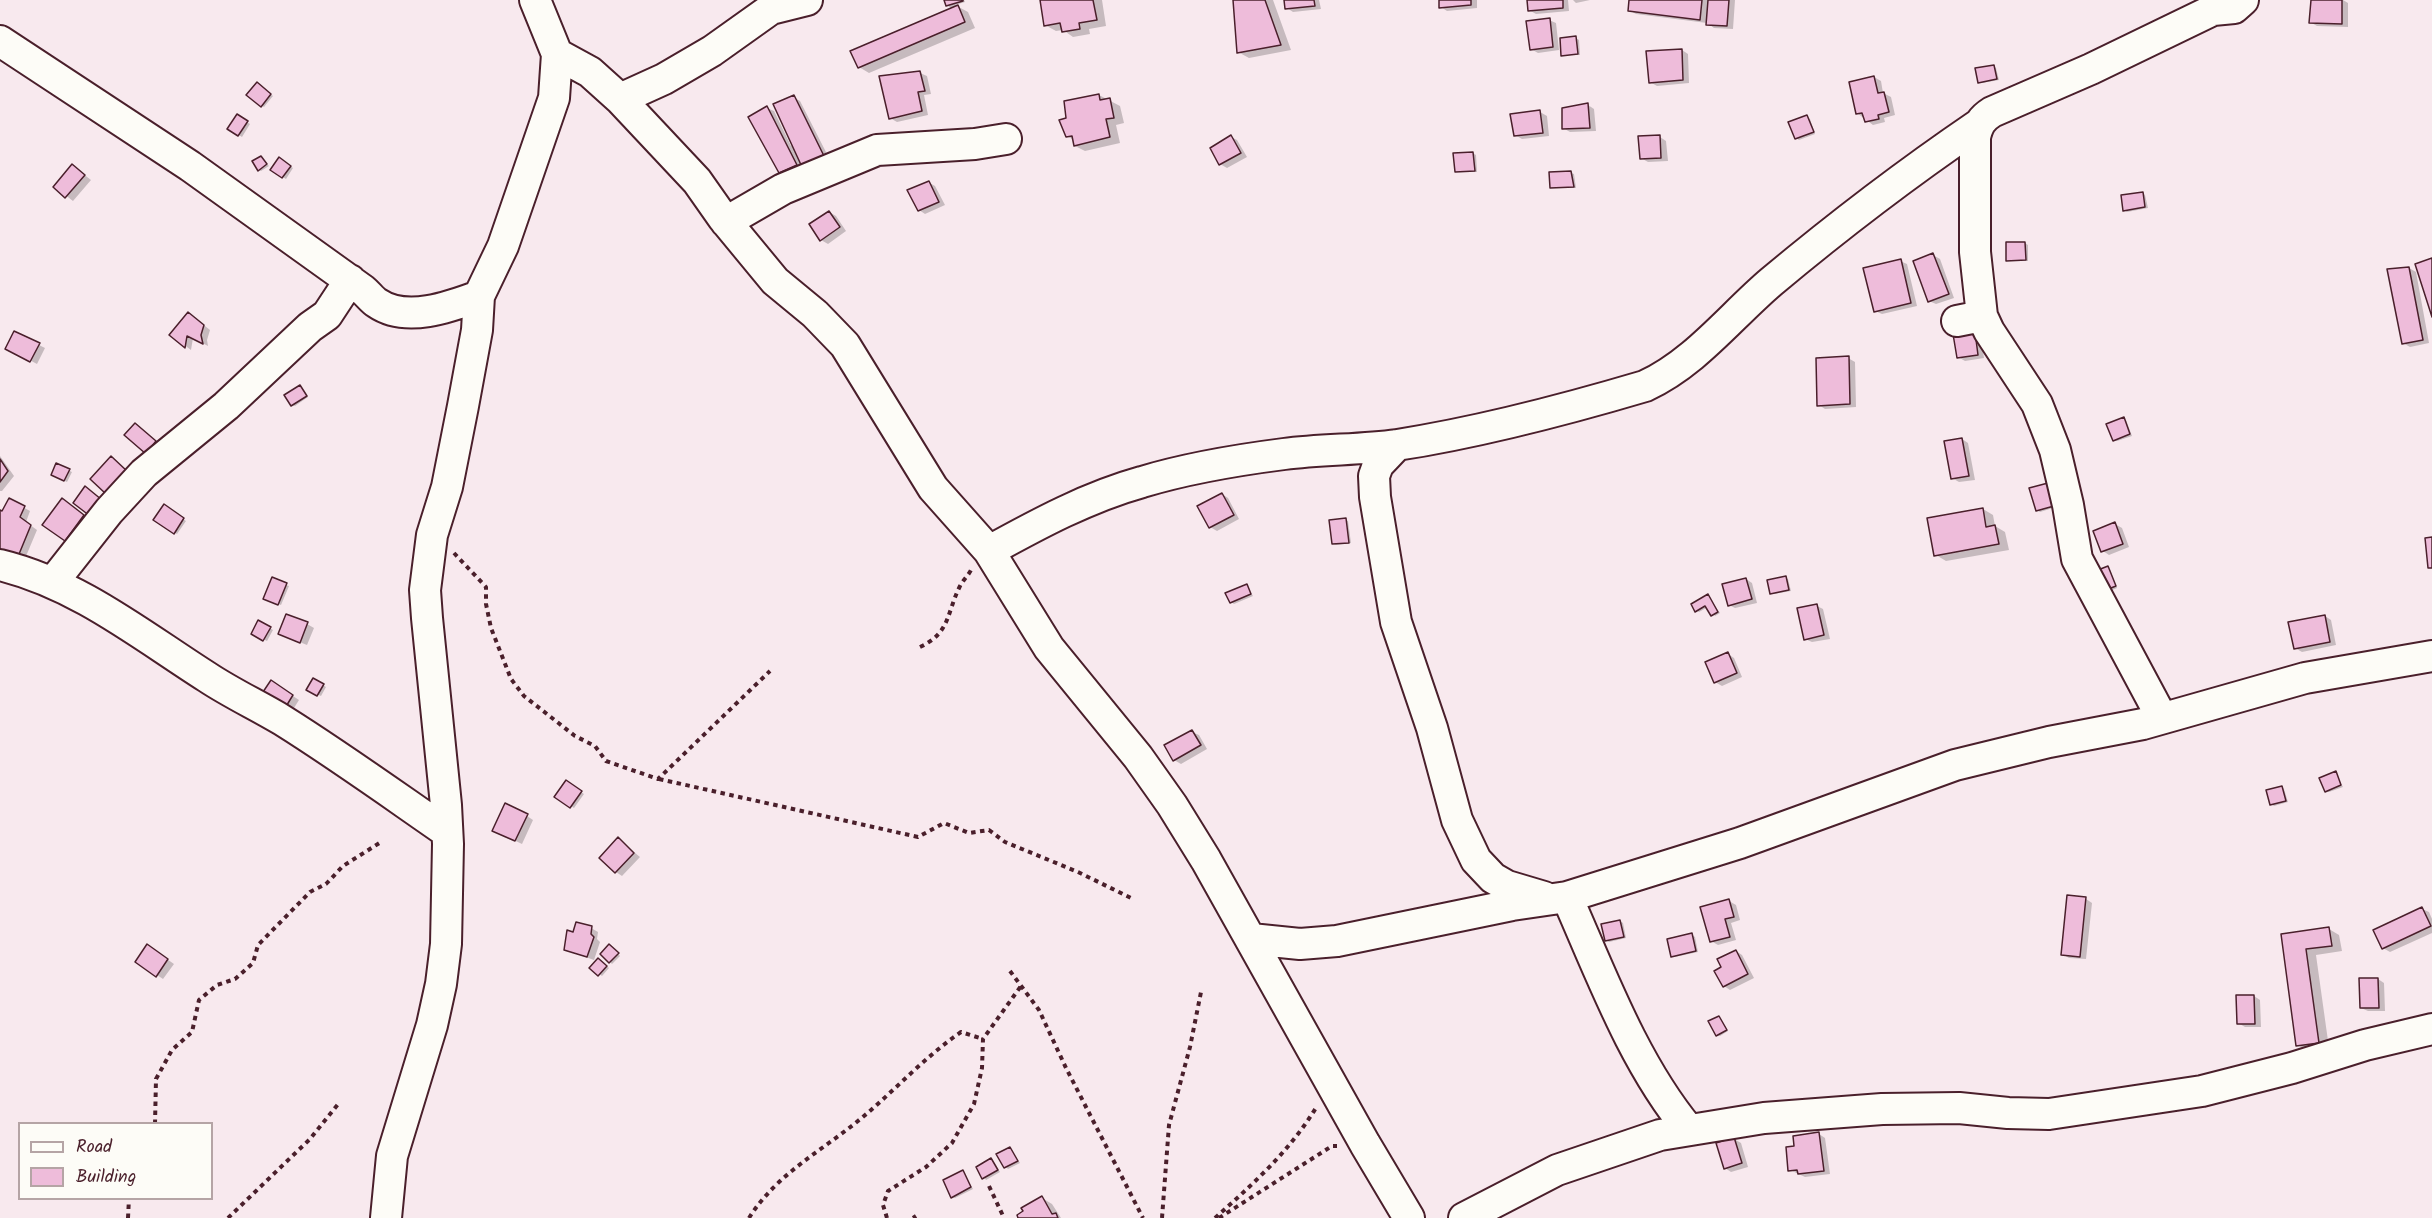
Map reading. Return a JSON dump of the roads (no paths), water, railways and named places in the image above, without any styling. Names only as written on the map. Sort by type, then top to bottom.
[{"type":"street","points":[[535,0],[557,54],[555,98]]},
{"type":"street","points":[[620,99],[664,79],[712,51],[771,9],[807,0]]},
{"type":"street","points":[[2162,718],[2077,559],[2068,505],[2055,450],[2037,404],[1989,331],[1969,319],[1975,252],[1975,144],[1978,125],[1983,117],[1992,112],[2091,69],[2213,10],[2234,8],[2243,0]]},
{"type":"street","points":[[0,41],[190,166],[350,280],[378,304],[395,310],[419,313],[438,310],[479,296]]},
{"type":"street","points":[[557,54],[590,72],[620,99],[697,181],[726,222],[775,281],[835,332],[845,345],[933,489],[989,551],[1049,648],[1138,757],[1172,805],[1206,860],[1409,1218]]},
{"type":"street","points":[[386,1218],[392,1156],[432,1025],[441,984],[446,944],[447,832],[425,590],[432,535],[447,487],[463,406],[477,330],[479,296],[503,246],[562,75],[570,70],[590,72]]},
{"type":"street","points":[[989,551],[1043,521],[1089,501],[1152,479],[1228,462],[1287,454],[1397,445],[1517,421],[1626,392],[1659,379],[1690,357],[1770,283],[1856,212],[1978,125]]},
{"type":"street","points":[[726,222],[783,189],[877,150],[975,144],[1006,139]]},
{"type":"street","points":[[53,582],[109,511],[144,473],[226,406],[310,327],[327,315],[350,280]]},
{"type":"street","points":[[1397,445],[1378,465],[1374,476],[1384,558],[1396,622],[1432,728],[1457,820],[1476,860],[1493,878],[1508,886],[1559,898],[1636,1047],[1668,1103],[1689,1130]]},
{"type":"street","points":[[0,565],[53,582],[155,640],[205,676],[280,719],[447,832]]},
{"type":"street","points":[[1251,939],[1300,944],[1337,942],[1512,905],[1559,898],[1740,843],[1955,765],[2162,718],[2295,680],[2432,656]]},
{"type":"street","points":[[1464,1218],[1557,1170],[1627,1145],[1689,1130],[1764,1118],[1892,1108],[1959,1108],[2049,1114],[2202,1091],[2292,1068],[2365,1045],[2432,1029]]}]
